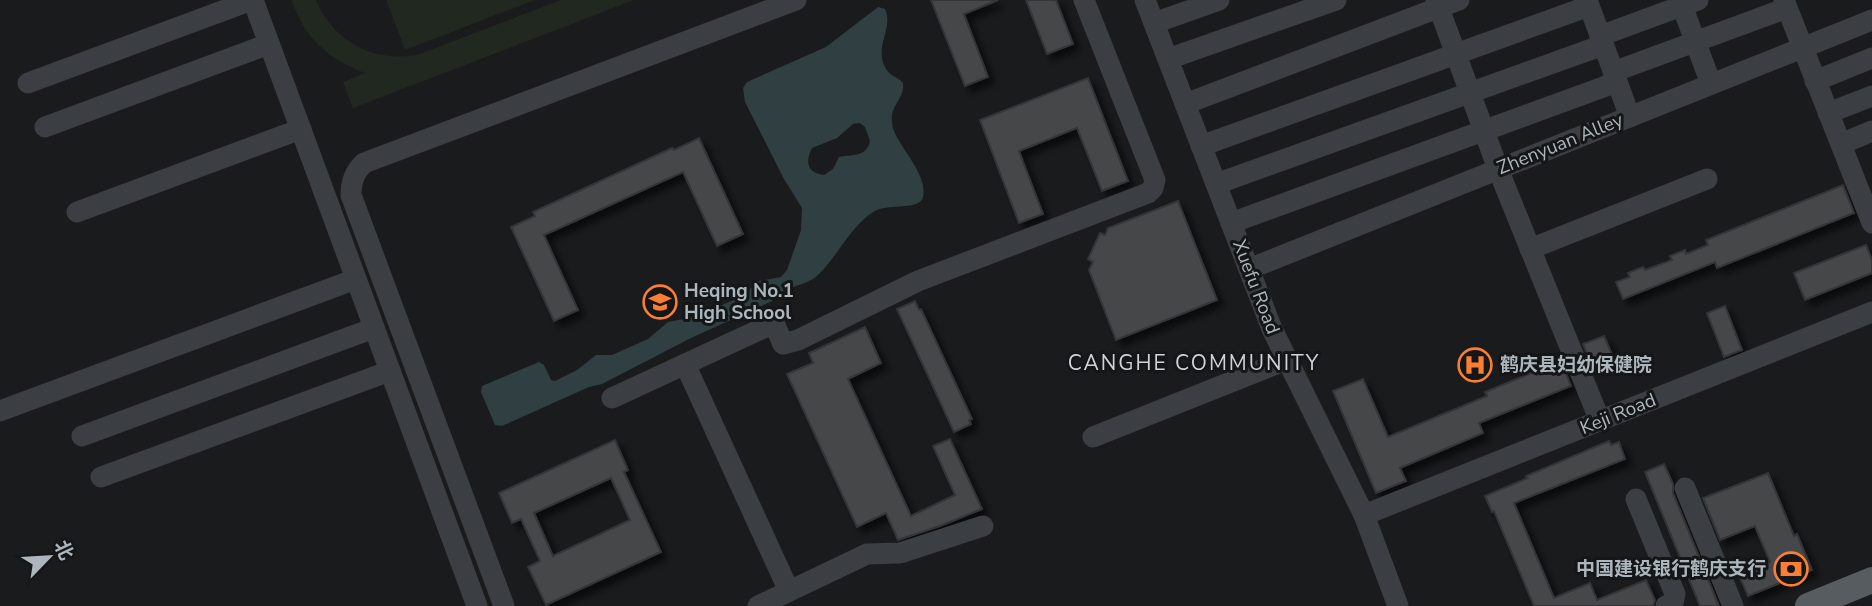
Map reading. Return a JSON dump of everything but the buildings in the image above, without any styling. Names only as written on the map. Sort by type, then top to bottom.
[{"type":"main road","points":[[1808,606],[1872,580]]},
{"type":"street","points":[[28,83],[253,0],[477,606]]},
{"type":"street","points":[[504,606],[351,195],[352,179],[364,163],[796,0]]},
{"type":"street","points":[[611,398],[774,323],[783,344],[799,340],[918,281],[1149,193],[1155,180],[1084,0]]},
{"type":"street","name":"Xuefu Road","points":[[1145,0],[1286,360],[1364,515],[1398,606]]},
{"type":"street","points":[[1154,23],[1219,0]]},
{"type":"street","points":[[1168,59],[1336,0]]},
{"type":"street","points":[[1185,104],[1438,4],[1459,0]]},
{"type":"street","points":[[1216,184],[1470,92],[1602,40],[1687,2],[1695,41],[1711,84]]},
{"type":"street","points":[[1201,146],[1588,3],[1630,117]]},
{"type":"street","points":[[1438,4],[1498,169],[1600,421]]},
{"type":"street","points":[[1231,223],[1484,130],[1786,4],[1841,144],[1863,171],[1872,223]]},
{"type":"street","name":"Zhenyuan Alley","points":[[1249,269],[1872,20]]},
{"type":"street","points":[[45,127],[270,44]]},
{"type":"street","points":[[1815,80],[1872,58]]},
{"type":"street","points":[[1828,113],[1872,96]]},
{"type":"street","points":[[77,212],[301,129]]},
{"type":"street","points":[[1841,144],[1872,131]]},
{"type":"street","points":[[1530,249],[1707,179]]},
{"type":"street","points":[[0,411],[356,279]]},
{"type":"street","name":"Keji Road","points":[[1364,515],[1872,312]]},
{"type":"street","points":[[82,436],[374,328]]},
{"type":"street","points":[[1093,437],[1286,360]]},
{"type":"street","points":[[685,364],[789,591]]},
{"type":"street","points":[[102,477],[390,371]]},
{"type":"street","points":[[1685,488],[1733,606]]},
{"type":"street","points":[[1636,499],[1675,594],[1673,603],[1666,606]]},
{"type":"street","points":[[758,606],[867,554],[900,553],[983,526]]},
{"type":"shaded area","points":[[292,0],[316,0],[333,27],[356,46],[370,52],[400,56],[417,55],[561,0],[634,0],[353,108],[343,82],[365,73],[340,61],[319,46],[303,25]]},
{"type":"shaded area","points":[[386,0],[535,0],[405,50]]},
{"type":"shaded area","points":[[878,7],[885,9],[887,24],[882,46],[883,61],[888,71],[903,83],[892,114],[893,128],[921,179],[921,201],[881,209],[866,217],[818,275],[781,292],[772,301],[691,338],[602,384],[589,387],[502,426],[495,425],[481,392],[482,386],[539,362],[544,365],[551,380],[555,381],[577,370],[596,355],[612,355],[648,339],[668,322],[694,317],[741,297],[759,281],[781,277],[787,270],[801,230],[802,208],[784,179],[745,102],[743,88],[747,82],[826,47]],"holes":[[[860,123],[865,127],[870,141],[862,153],[839,157],[833,169],[824,175],[811,169],[808,162],[812,148],[837,138],[853,124]]]},
{"type":"place","name":"Heqing No.1 High School","points":[[660,302]]},
{"type":"place","name":"鹤庆县妇幼保健院","points":[[1475,365]]},
{"type":"place","name":"中国建设银行鹤庆支行","points":[[1791,569]]},
{"type":"district","name":"CANGHE COMMUNITY","points":[[1194,363]]}]
